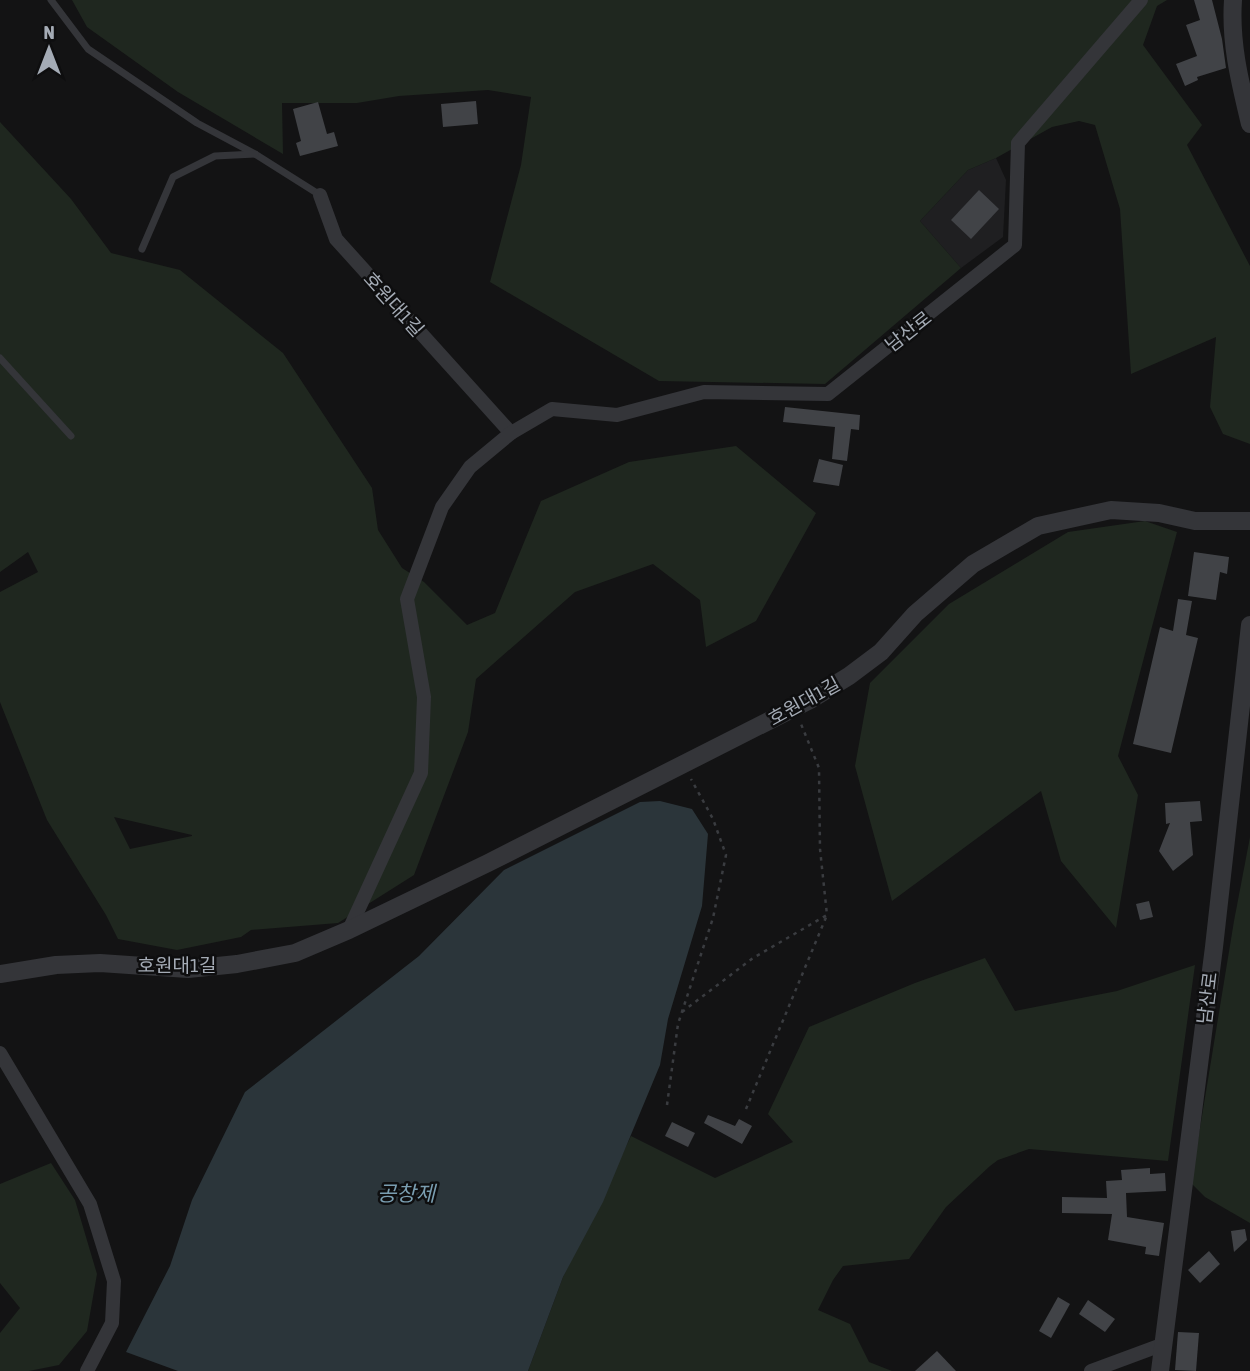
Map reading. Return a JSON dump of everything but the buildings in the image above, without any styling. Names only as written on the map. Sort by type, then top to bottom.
[{"type":"street","name":"남산로","points":[[510,433],[552,410],[617,415],[704,392],[828,394],[1015,246],[1018,143],[1141,0]]},
{"type":"street","points":[[1233,0],[1231,29],[1250,124]]},
{"type":"street","name":"호원대1길","points":[[320,195],[336,239],[510,433]]},
{"type":"street","points":[[349,930],[421,773],[424,697],[407,600],[442,507],[470,467],[510,433]]},
{"type":"street","name":"호원대1길","points":[[0,974],[56,965],[100,962],[188,969],[237,964],[295,953],[488,863],[794,708],[849,676],[881,652],[915,614],[973,564],[1038,526],[1111,510],[1159,513],[1195,521],[1250,521]]},
{"type":"street","name":"남산로","points":[[1160,1371],[1214,947],[1250,625]]},
{"type":"street","points":[[0,1053],[90,1203],[114,1281],[112,1323],[87,1371]]},
{"type":"street","points":[[1091,1371],[1164,1344]]},
{"type":"lane","points":[[51,0],[88,49],[197,123],[256,154],[320,195]]},
{"type":"lane","points":[[142,249],[173,177],[215,156],[256,154]]},
{"type":"lane","points":[[0,358],[71,436]]},
{"type":"path","points":[[746,1109],[827,915],[820,849],[818,768],[794,708]]},
{"type":"path","points":[[667,1105],[678,1024],[713,918],[726,855],[713,818],[683,764]]},
{"type":"path","points":[[682,1012],[753,958],[827,915]]},
{"type":"shaded area","points":[[72,0],[1167,0],[1157,6],[1143,45],[1202,125],[1187,145],[1250,266],[1250,444],[1223,434],[1210,407],[1216,337],[1131,374],[1120,209],[1095,125],[1079,121],[1052,127],[968,170],[920,221],[961,268],[825,384],[659,381],[490,282],[521,165],[531,97],[488,90],[399,96],[357,103],[282,103],[283,154],[178,92],[87,27]]},
{"type":"shaded area","points":[[0,122],[71,199],[111,253],[180,270],[283,353],[372,488],[378,530],[402,568],[424,582],[467,625],[495,613],[541,501],[629,462],[736,446],[816,513],[756,621],[706,647],[700,600],[653,564],[575,592],[476,679],[468,732],[414,875],[338,923],[251,930],[241,937],[177,950],[118,939],[47,820],[0,702],[0,592],[38,572],[28,552],[0,572]],"holes":[[[114,817],[192,835],[130,849]]]},
{"type":"shaded area","points":[[996,158],[1006,180],[1003,237],[961,268],[920,221],[968,170]]},
{"type":"shaded area","points":[[1145,521],[1177,532],[1118,756],[1138,795],[1116,928],[1061,861],[1041,791],[892,901],[855,766],[870,683],[949,604],[1068,532]]},
{"type":"shaded area","points":[[1250,837],[1250,1223],[1205,1197],[1191,1183]]},
{"type":"shaded area","points":[[985,958],[1015,1011],[1117,991],[1195,965],[1168,1161],[1029,1149],[998,1160],[990,1166],[946,1207],[909,1259],[843,1266],[818,1310],[850,1324],[869,1362],[892,1371],[528,1371],[563,1277],[631,1136],[715,1178],[793,1142],[768,1114],[809,1027],[915,983]]},
{"type":"shaded area","points":[[51,1163],[75,1200],[97,1274],[87,1331],[59,1365],[29,1371],[0,1371],[0,1333],[20,1308],[0,1283],[0,1184]]},
{"type":"water","name":"공창제","points":[[660,801],[692,809],[708,834],[702,906],[668,1019],[660,1065],[603,1202],[563,1277],[528,1371],[178,1371],[126,1352],[170,1266],[192,1200],[245,1092],[419,956],[504,870],[640,802]]}]
